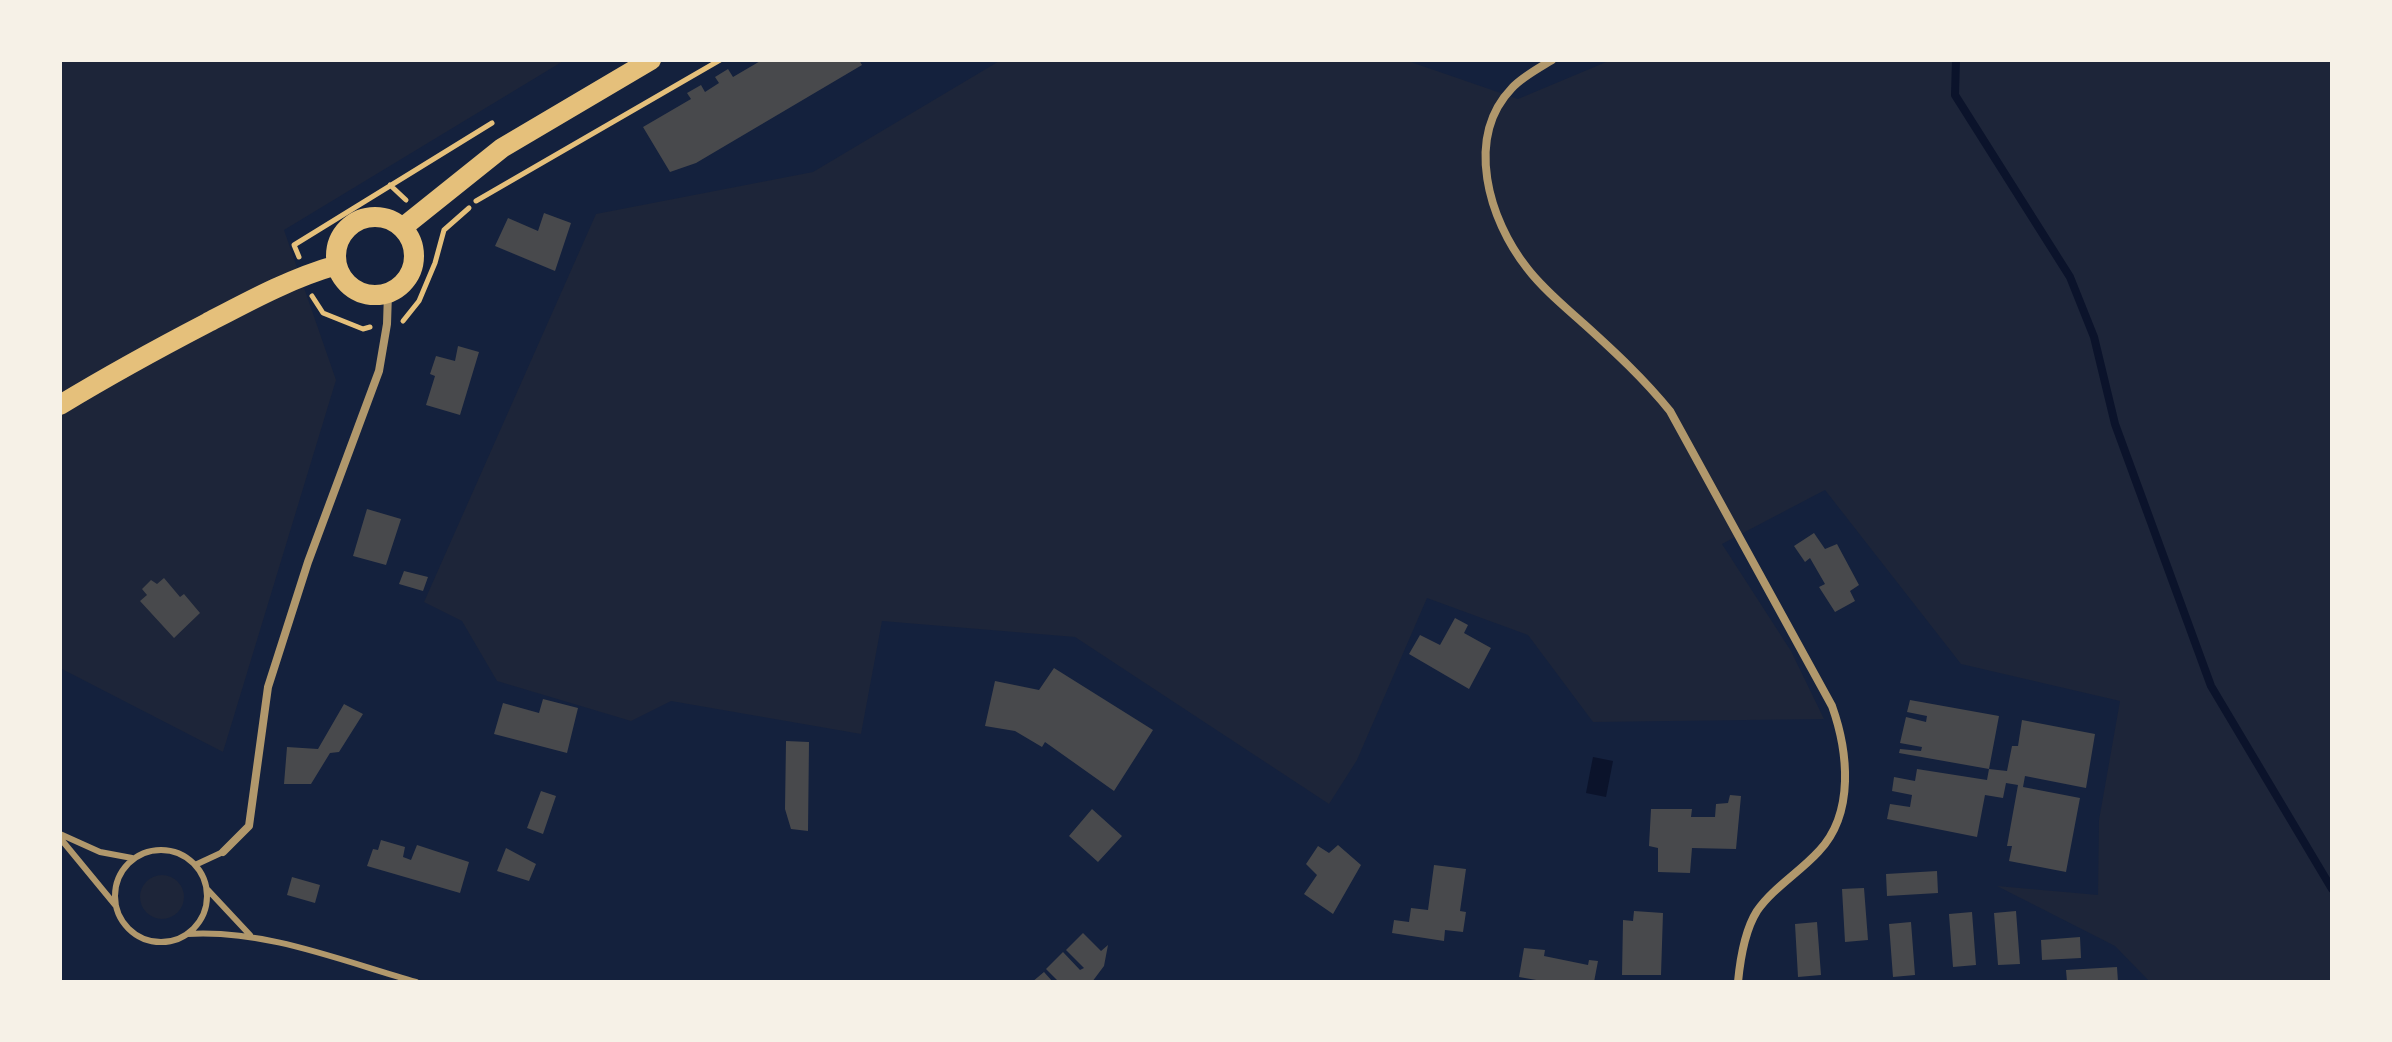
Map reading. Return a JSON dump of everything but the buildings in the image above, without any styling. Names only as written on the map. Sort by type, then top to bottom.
[{"type":"main road","points":[[402,228],[502,148],[651,60]]},
{"type":"main road","points":[[374,217],[387,219],[402,228],[413,245],[414,258],[412,271],[405,281],[388,293],[370,295],[347,284],[337,265],[337,248],[350,226],[361,219],[374,217]]},
{"type":"main road","points":[[60,405],[245,303],[305,274],[337,265]]},
{"type":"street","points":[[1552,60],[1512,88],[1493,116],[1485,145],[1487,183],[1504,229],[1527,268],[1641,376],[1670,411],[1805,655],[1832,706],[1841,731],[1845,754],[1844,788],[1836,824],[1821,849],[1756,912],[1738,982]]},
{"type":"street","points":[[223,852],[249,826],[268,687],[308,562],[379,371],[387,324],[388,293]]},
{"type":"lane","points":[[60,836],[100,852],[132,858]]},
{"type":"lane","points":[[60,836],[116,906]]},
{"type":"lane","points":[[250,935],[207,889],[195,865],[182,855],[168,850],[153,850],[132,858],[119,873],[116,906],[121,919],[142,937],[164,941],[187,934],[216,932],[250,935],[416,982]]},
{"type":"lane","points":[[195,865],[223,852]]},
{"type":"lane","points":[[187,934],[202,916],[207,889]]},
{"type":"path","points":[[404,321],[419,301],[435,263],[444,230],[475,202],[720,60]]},
{"type":"path","points":[[294,245],[497,121]]},
{"type":"path","points":[[315,303],[323,313],[363,329]]},
{"type":"shaded area","points":[[60,60],[565,60],[284,230],[336,380],[223,752],[60,668]]},
{"type":"shaded area","points":[[1001,60],[1405,60],[1518,99],[1611,60],[2332,60],[2332,982],[2150,982],[2115,946],[1997,886],[2098,895],[2099,820],[2120,701],[1961,664],[1825,490],[1722,544],[1791,651],[1824,719],[1593,722],[1528,635],[1427,598],[1357,760],[1329,804],[1075,637],[882,621],[861,734],[671,701],[631,721],[497,681],[462,621],[424,602],[596,214],[813,172]]},
{"type":"shaded area","points":[[1593,757],[1613,761],[1606,797],[1586,793]]},
{"type":"shaded area","points":[[162,875],[177,882],[184,897],[177,912],[162,919],[147,912],[140,897],[147,882]]},
{"type":"waterway","points":[[1956,60],[1955,95],[2070,277],[2094,337],[2115,424],[2211,686],[2332,889]]}]
